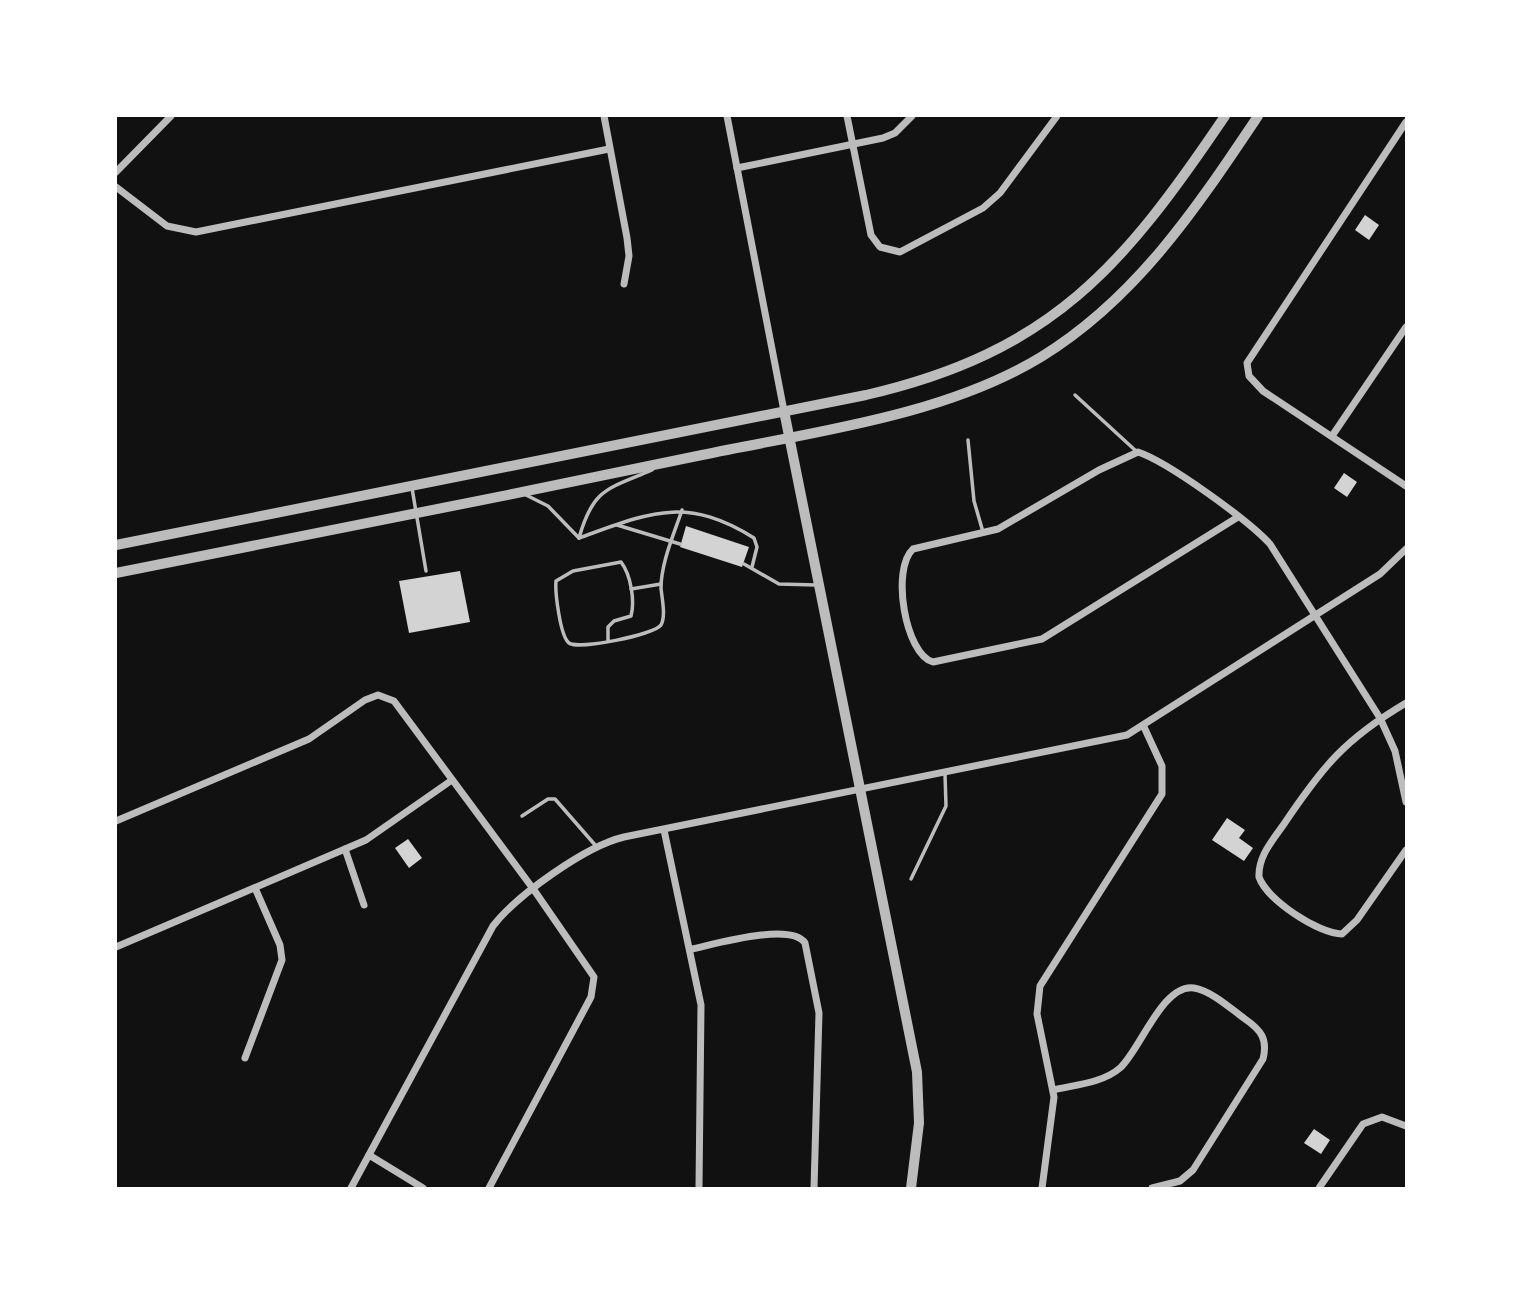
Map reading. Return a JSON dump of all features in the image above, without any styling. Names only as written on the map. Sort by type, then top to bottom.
[{"type":"street","points":[[116,172],[171,116]]},
{"type":"street","points":[[604,116],[628,248],[624,284]]},
{"type":"street","points":[[726,116],[917,1072],[919,1123],[911,1188]]},
{"type":"street","points":[[847,116],[874,242],[886,250],[900,252],[918,245],[993,200],[1057,116]]},
{"type":"street","points":[[737,167],[853,145],[890,135],[912,116]]},
{"type":"street","points":[[116,544],[784,411],[912,384],[962,366],[1026,334],[1099,278],[1137,239],[1225,116]]},
{"type":"street","points":[[116,573],[789,437],[955,396],[996,381],[1058,346],[1121,295],[1164,250],[1258,116]]},
{"type":"street","points":[[1406,122],[1247,363],[1254,383],[1406,486]]},
{"type":"street","points":[[116,187],[167,226],[196,232],[609,149]]},
{"type":"street","points":[[1332,436],[1406,327]]},
{"type":"street","points":[[1238,517],[1042,639],[945,661],[927,660],[916,648],[902,595],[904,561],[913,549],[983,534],[1007,525],[1114,461],[1138,452],[1166,467],[1238,517],[1270,544],[1380,718],[1395,751],[1406,802]]},
{"type":"street","points":[[352,1188],[493,926],[506,911],[596,846],[1104,742],[1144,727],[1315,618],[1380,574],[1406,549]]},
{"type":"street","points":[[116,821],[309,739],[356,705],[378,695],[390,698],[397,704],[591,971],[593,989],[489,1188]]},
{"type":"street","points":[[1406,703],[1380,718],[1347,743],[1320,771],[1265,852],[1259,877],[1271,895],[1312,925],[1328,933],[1342,934],[1357,920],[1406,850]]},
{"type":"street","points":[[1042,1188],[1053,1090],[1037,1014],[1040,986],[1162,794],[1162,766],[1144,727]]},
{"type":"street","points":[[116,947],[375,836],[453,780]]},
{"type":"street","points":[[664,830],[692,949],[703,1025],[699,1188]]},
{"type":"street","points":[[345,849],[364,905]]},
{"type":"street","points":[[245,1058],[282,960],[280,945],[255,888]]},
{"type":"street","points":[[692,949],[781,932],[797,934],[805,943],[819,1013],[814,1188]]},
{"type":"street","points":[[1053,1090],[1101,1078],[1122,1067],[1166,1003],[1182,989],[1202,991],[1257,1027],[1264,1040],[1263,1059],[1198,1163],[1180,1181],[1152,1188]]},
{"type":"street","points":[[1319,1188],[1363,1124],[1382,1116],[1406,1126]]},
{"type":"street","points":[[369,1155],[423,1188]]},
{"type":"lane","points":[[1075,395],[1138,452]]},
{"type":"lane","points":[[968,440],[974,501],[983,534]]},
{"type":"lane","points":[[579,538],[590,505],[602,492],[669,462]]},
{"type":"lane","points":[[412,486],[426,571]]},
{"type":"lane","points":[[520,492],[548,506],[579,538]]},
{"type":"lane","points":[[579,538],[660,511],[682,510],[706,517],[754,538],[757,547],[752,567]]},
{"type":"lane","points":[[608,641],[608,627],[614,621],[631,616],[631,589],[621,562],[573,570],[556,581],[564,636],[570,644],[580,646],[608,641],[658,629],[663,622],[661,584],[682,510]]},
{"type":"lane","points":[[615,525],[680,544]]},
{"type":"lane","points":[[744,564],[779,584],[818,585]]},
{"type":"lane","points":[[631,589],[661,584]]},
{"type":"lane","points":[[911,878],[946,806],[945,774]]},
{"type":"lane","points":[[522,816],[548,799],[555,799],[596,846]]},
{"type":"building","points":[[1365,215],[1379,225],[1369,240],[1355,230]]},
{"type":"building","points":[[1344,473],[1357,482],[1347,497],[1334,488]]},
{"type":"building","points":[[686,526],[749,547],[742,567],[680,547]]},
{"type":"building","points":[[460,571],[470,622],[409,633],[399,581]]},
{"type":"building","points":[[1227,818],[1245,830],[1239,838],[1253,848],[1244,861],[1212,840]]},
{"type":"building","points":[[408,839],[422,858],[409,868],[395,848]]},
{"type":"building","points":[[1314,1129],[1330,1140],[1321,1154],[1304,1143]]}]
